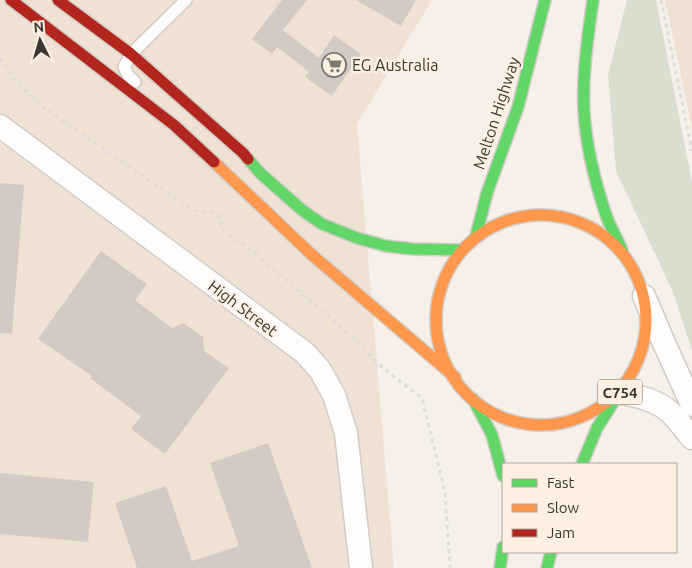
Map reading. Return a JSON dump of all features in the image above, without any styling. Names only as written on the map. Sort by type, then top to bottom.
[{"type":"main road","points":[[58,0],[131,54],[243,152],[260,172],[302,210],[322,224],[358,238],[386,246],[413,249],[462,250]]},
{"type":"main road","name":"Melton Highway","points":[[476,236],[487,193],[518,107],[546,0]]},
{"type":"main road","name":"C754","points":[[582,463],[597,428],[636,368],[645,345],[648,320],[644,296],[636,274],[624,255],[607,216],[594,172],[587,138],[584,97],[593,0]]},
{"type":"main road","points":[[15,3],[174,125],[311,254],[455,377]]},
{"type":"main road","name":"C754","points":[[502,472],[492,435],[472,398],[438,352],[433,329],[435,299],[448,269],[462,250],[476,236],[503,224],[529,218],[556,217],[581,224],[604,237],[624,255]]},
{"type":"main road","name":"C754","points":[[472,398],[497,415],[526,423],[556,424],[585,416],[617,396]]},
{"type":"main road","points":[[500,568],[502,553]]},
{"type":"main road","points":[[547,568],[551,553]]},
{"type":"street","name":"High Street","points":[[0,126],[305,353],[320,370],[334,395],[346,433],[361,568]]},
{"type":"street","points":[[644,296],[692,405]]},
{"type":"street","points":[[617,396],[634,395],[650,400],[671,413],[692,438]]},
{"type":"lane","points":[[174,125],[169,111],[128,75],[124,68],[131,54],[186,0]]},
{"type":"lane","points":[[0,2],[15,3]]},
{"type":"path","points":[[661,0],[692,151]]},
{"type":"path","points":[[0,58],[8,72],[43,107],[192,210],[218,215],[223,231],[255,253],[343,329],[384,368],[422,398],[445,492],[450,568]]},
{"type":"shaded area","points":[[0,0],[432,0],[357,124],[394,568],[0,568]]},
{"type":"shaded area","points":[[665,0],[692,0],[692,128]]},
{"type":"green space","points":[[627,0],[656,0],[692,182],[692,351],[673,292],[616,171],[608,75]]},
{"type":"building","points":[[282,0],[307,0],[283,30],[319,58],[334,35],[361,54],[332,96],[305,77],[309,72],[277,47],[272,54],[252,39]]},
{"type":"building","points":[[356,0],[416,0],[401,26]]},
{"type":"building","points":[[0,183],[24,185],[12,334],[0,333]]},
{"type":"building","points":[[101,251],[147,284],[135,300],[172,328],[183,323],[203,337],[204,351],[229,368],[165,454],[131,429],[141,416],[90,378],[92,376],[38,339]]},
{"type":"building","points":[[268,443],[312,568],[137,568],[115,503],[166,486],[192,561],[239,546],[210,463]]},
{"type":"building","points":[[0,473],[94,482],[88,542],[0,534]]},
{"type":"traffic: fast","points":[[476,236],[487,193],[518,107],[545,0]]},
{"type":"traffic: fast","points":[[593,0],[585,69],[585,124],[598,190],[622,250]]},
{"type":"traffic: fast","points":[[248,159],[260,173],[302,210],[322,224],[357,238],[386,246],[413,249],[462,250]]},
{"type":"traffic: fast","points":[[473,399],[492,435],[502,472]]},
{"type":"traffic: fast","points":[[582,463],[597,428],[614,401]]},
{"type":"traffic: fast","points":[[500,568],[502,553]]},
{"type":"traffic: fast","points":[[547,568],[551,553]]},
{"type":"traffic: slow","points":[[214,162],[311,254],[455,377]]},
{"type":"traffic: slow","points":[[541,215],[561,217],[590,227],[608,239],[622,253],[638,280],[644,300],[646,320],[644,340],[634,369],[622,387],[608,401],[581,417],[561,423],[541,425],[521,423],[492,413],[474,401],[460,387],[444,360],[438,340],[436,320],[438,300],[448,271],[460,253],[474,239],[501,223],[521,217],[541,215]]},
{"type":"traffic: jam","points":[[11,0],[174,125],[214,162]]},
{"type":"traffic: jam","points":[[58,0],[131,54],[248,159]]},
{"type":"place","name":"EG Australia","points":[[334,65]]}]
